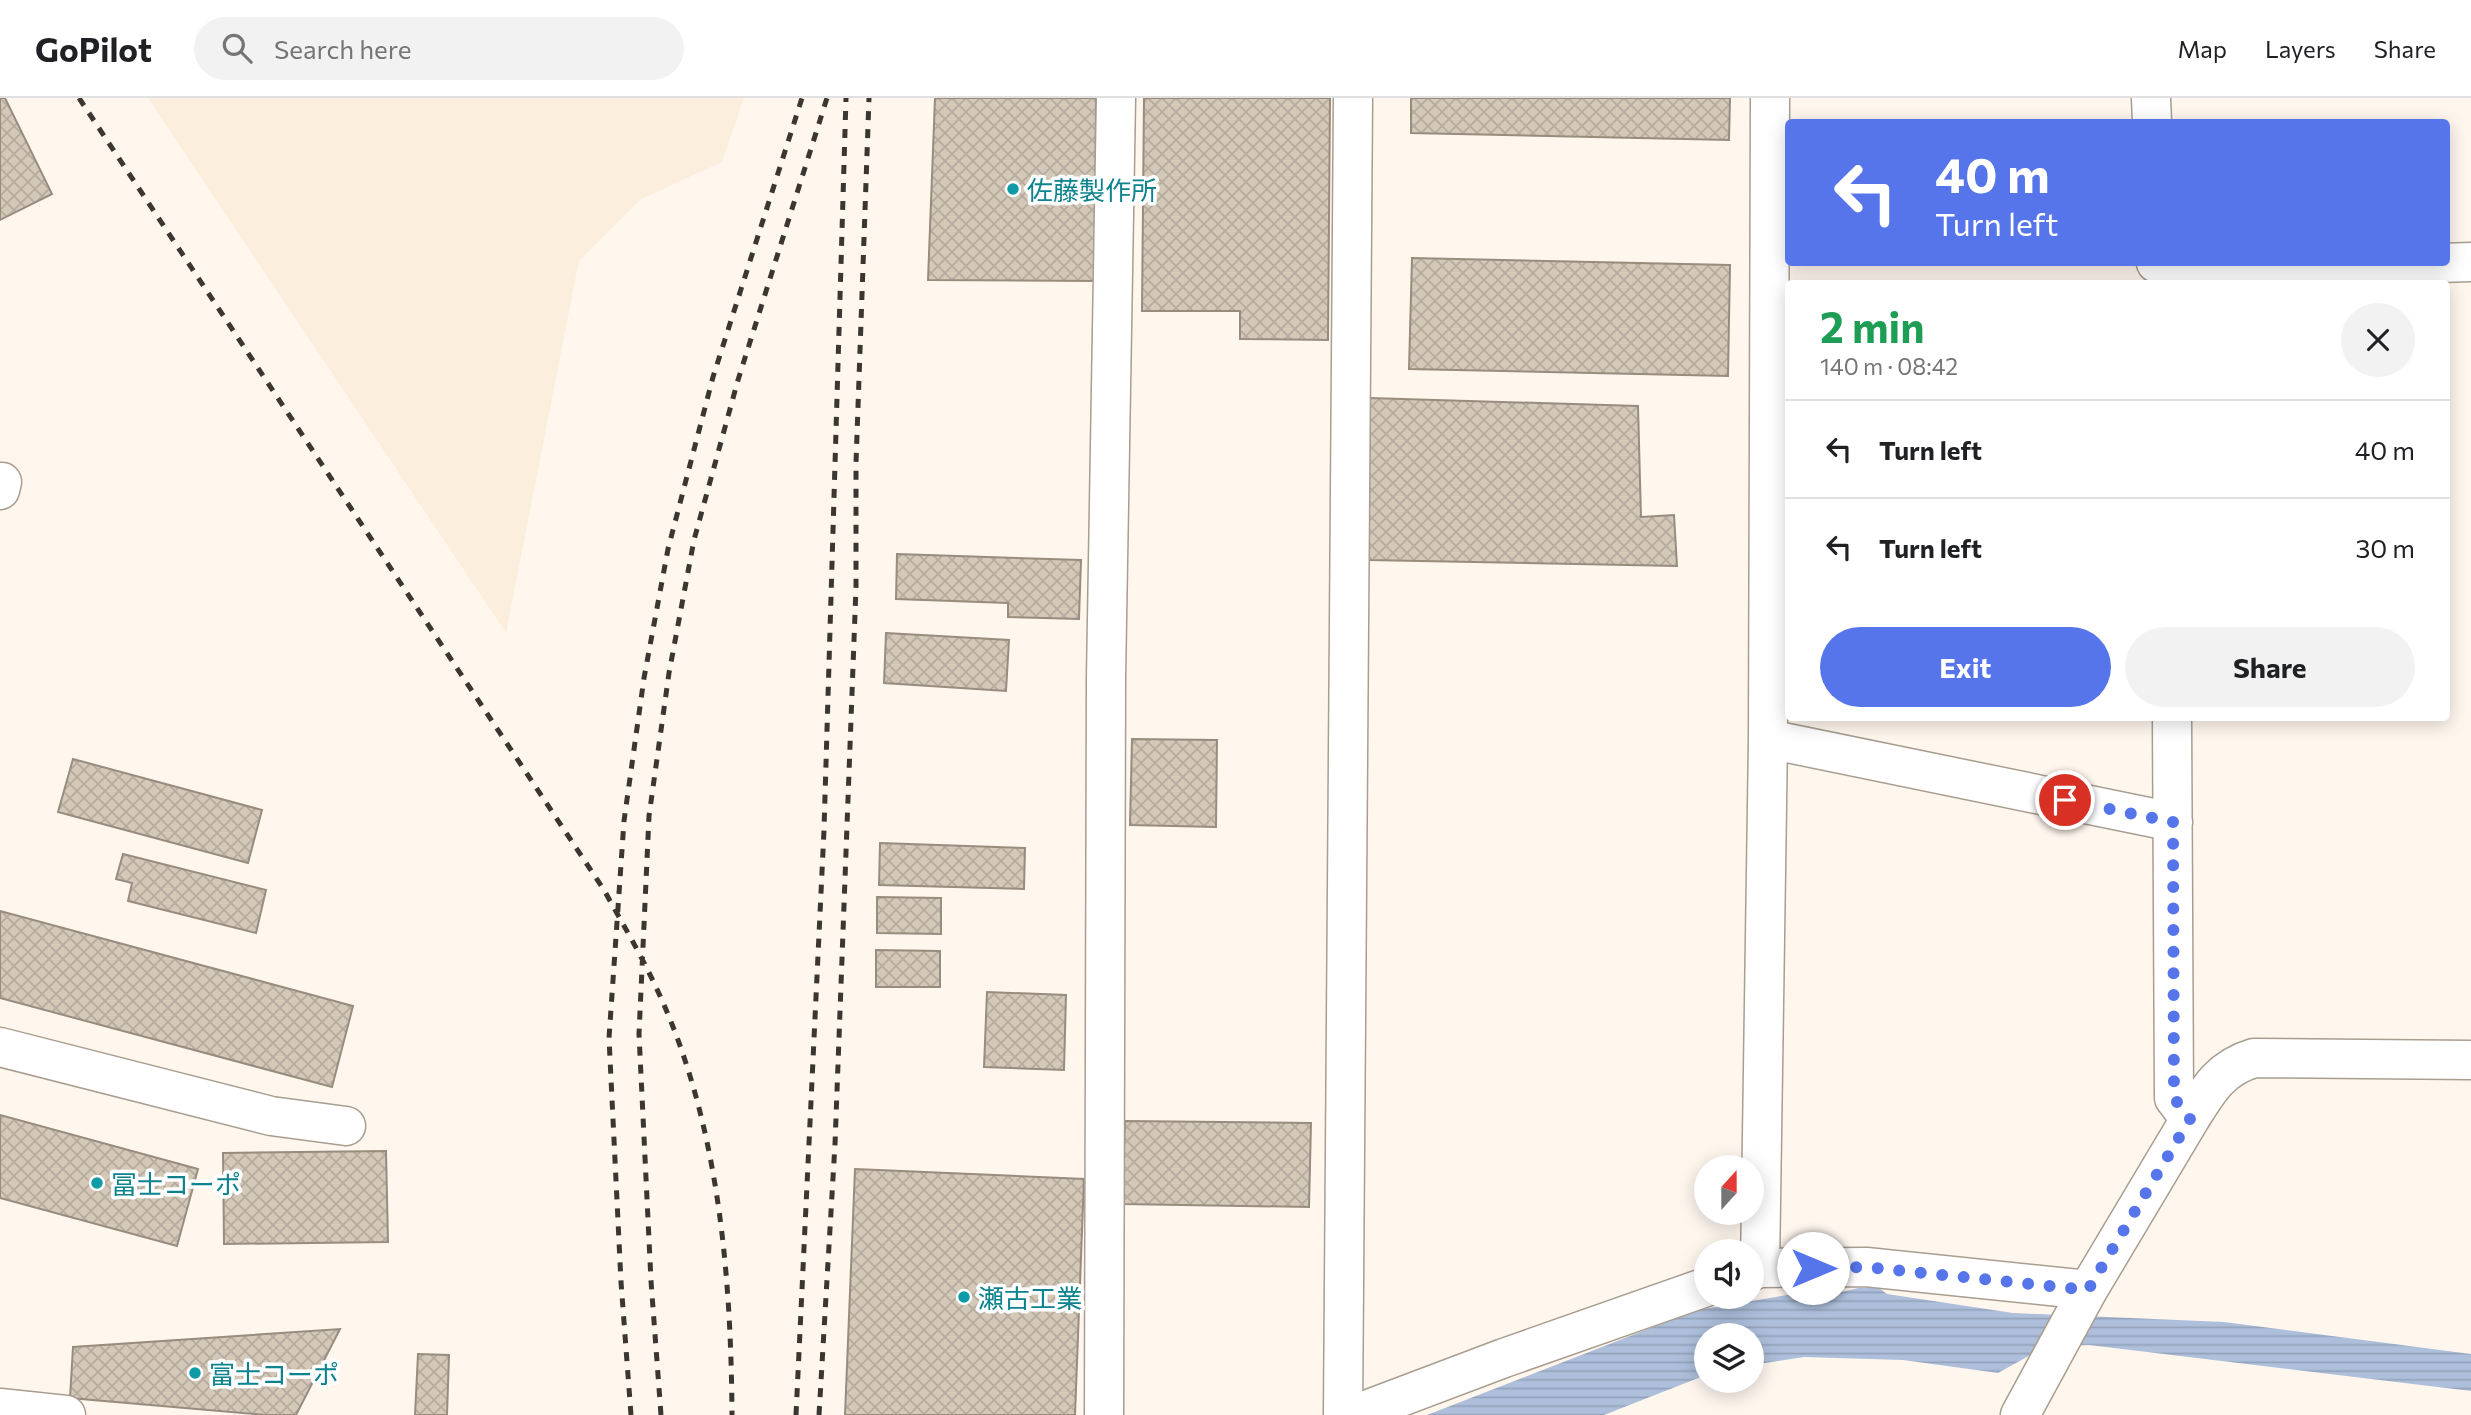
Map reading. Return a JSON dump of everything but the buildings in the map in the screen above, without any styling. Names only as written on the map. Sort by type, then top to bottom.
[{"type":"street","points":[[1104,1415],[1105,678],[1116,98]]},
{"type":"street","points":[[1343,1415],[1353,98]]},
{"type":"street","points":[[1757,1239],[1768,739],[1769,98]]},
{"type":"street","points":[[2151,98],[2152,119]]},
{"type":"street","points":[[2450,263],[2471,262]]},
{"type":"street","points":[[2275,266],[2346,266]]},
{"type":"street","points":[[2172,721],[2174,1098],[2190,1119]]},
{"type":"street","points":[[1768,739],[2173,822]]},
{"type":"street","points":[[0,1047],[271,1116],[346,1126]]},
{"type":"street","points":[[2028,1400],[2084,1298],[2190,1119],[2212,1085],[2235,1064],[2254,1058],[2471,1060]]},
{"type":"street","points":[[1764,1269],[1866,1267],[2084,1298]]},
{"type":"street","points":[[1353,1415],[1694,1291]]},
{"type":"street","points":[[0,1408],[66,1415]]},
{"type":"shaded area","points":[[148,98],[744,98],[722,162],[640,200],[579,261],[506,633]]},
{"type":"water","points":[[1858,1288],[1879,1288],[1887,1294],[2013,1313],[2224,1322],[2471,1354],[2471,1391],[2089,1345],[2045,1347],[1998,1373],[1903,1360],[1804,1357],[1764,1363],[1764,1323],[1694,1323],[1694,1380],[1604,1415],[1427,1415],[1697,1310],[1764,1309],[1764,1299],[1793,1294],[1838,1293]]},
{"type":"railway","points":[[79,98],[604,890],[648,971],[676,1034],[707,1140],[724,1250],[732,1415]]},
{"type":"railway","points":[[631,1415],[621,1282],[609,1038],[624,821],[644,678],[668,549],[713,377],[802,98]]},
{"type":"railway","points":[[661,1415],[651,1281],[639,1034],[649,816],[669,673],[694,540],[738,380],[827,98]]},
{"type":"railway","points":[[796,1415],[824,830],[846,98]]},
{"type":"railway","points":[[819,1415],[835,1144],[856,587],[856,463],[869,98]]},
{"type":"place","name":"佐藤製作所","points":[[1013,189]]},
{"type":"place","name":"冨士コーポ","points":[[97,1183]]},
{"type":"place","name":"瀬古工業","points":[[964,1297]]},
{"type":"place","name":"富士コーポ","points":[[195,1373]]},
{"type":"route","points":[[1813,1268],[1866,1267],[2088,1290],[2190,1119],[2174,1098],[2173,822],[2065,800]]}]
